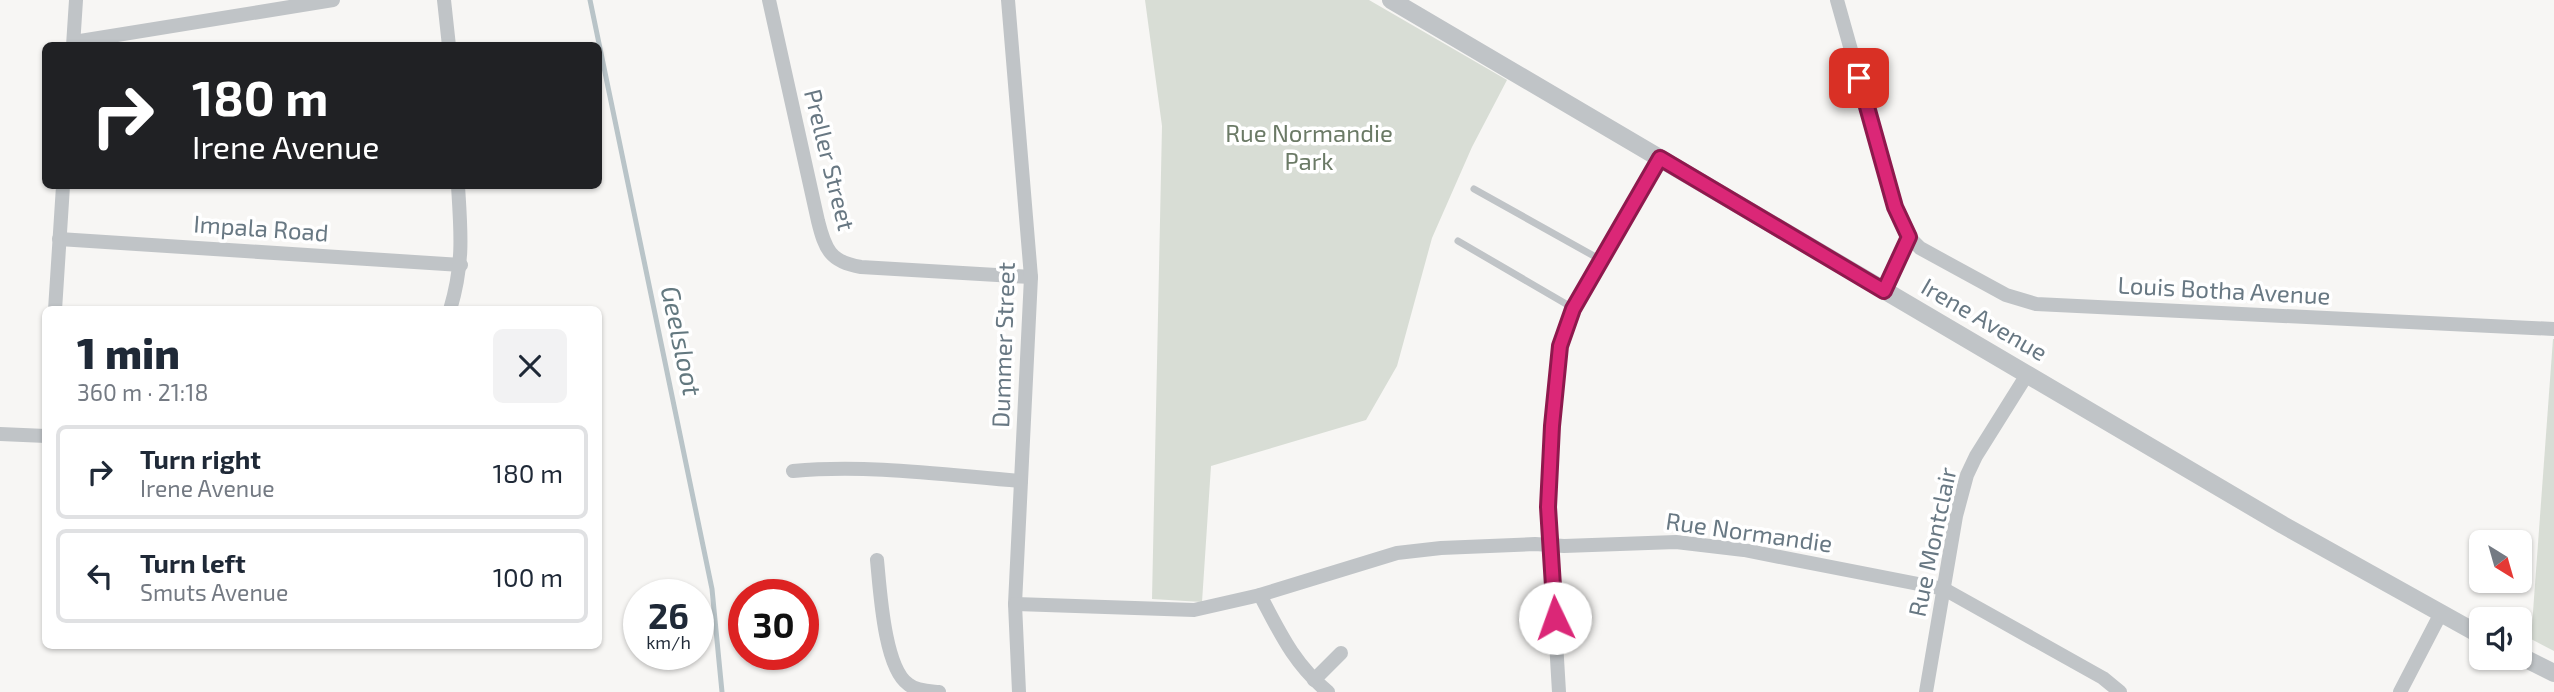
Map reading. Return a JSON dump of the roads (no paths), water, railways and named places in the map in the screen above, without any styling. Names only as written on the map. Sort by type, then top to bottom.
[{"type":"street","points":[[74,42],[76,0]]},
{"type":"street","points":[[86,42],[333,0]]},
{"type":"street","points":[[444,0],[449,42]]},
{"type":"street","name":"Preller Street","points":[[769,0],[818,221],[831,254],[841,263],[861,267],[1031,277]]},
{"type":"street","name":"Dummer Street","points":[[1008,0],[1031,277],[1015,604],[1019,692]]},
{"type":"street","name":"Irene Avenue","points":[[1391,0],[2283,525],[2469,629]]},
{"type":"street","points":[[1837,0],[1895,207],[1909,237],[1884,291]]},
{"type":"street","points":[[1559,692],[1548,507],[1560,346],[1573,309],[1660,158]]},
{"type":"street","points":[[55,306],[63,189]]},
{"type":"street","points":[[451,306],[461,265],[458,189]]},
{"type":"street","name":"Louis Botha Avenue","points":[[1909,237],[1920,248],[2006,295],[2036,304],[2554,329]]},
{"type":"street","name":"Impala Road","points":[[59,239],[461,265]]},
{"type":"street","name":"Rue Montclair","points":[[1926,692],[1956,516],[1967,475],[2028,373]]},
{"type":"street","points":[[0,434],[42,436]]},
{"type":"street","points":[[793,471],[820,469],[1021,481]]},
{"type":"street","name":"Rue Normandie","points":[[1015,604],[1194,610],[1260,594],[1397,553],[1441,548],[1643,542],[1712,546],[1944,589],[2103,678],[2120,692]]},
{"type":"street","points":[[877,560],[884,622],[894,667],[908,684],[920,690],[939,692]]},
{"type":"street","points":[[1260,594],[1291,654],[1328,692]]},
{"type":"street","points":[[2400,692],[2441,613]]},
{"type":"street","points":[[1314,680],[1341,653]]},
{"type":"street","points":[[2532,662],[2554,673]]},
{"type":"lane","points":[[1474,189],[1601,260]]},
{"type":"lane","points":[[1458,241],[1573,309]]},
{"type":"waterway","name":"Geelsloot","points":[[590,0],[599,42]]},
{"type":"waterway","name":"Geelsloot","points":[[602,58],[712,589],[722,692]]},
{"type":"park label","name":"Rue Normandie Park","points":[[1309,148]]}]
